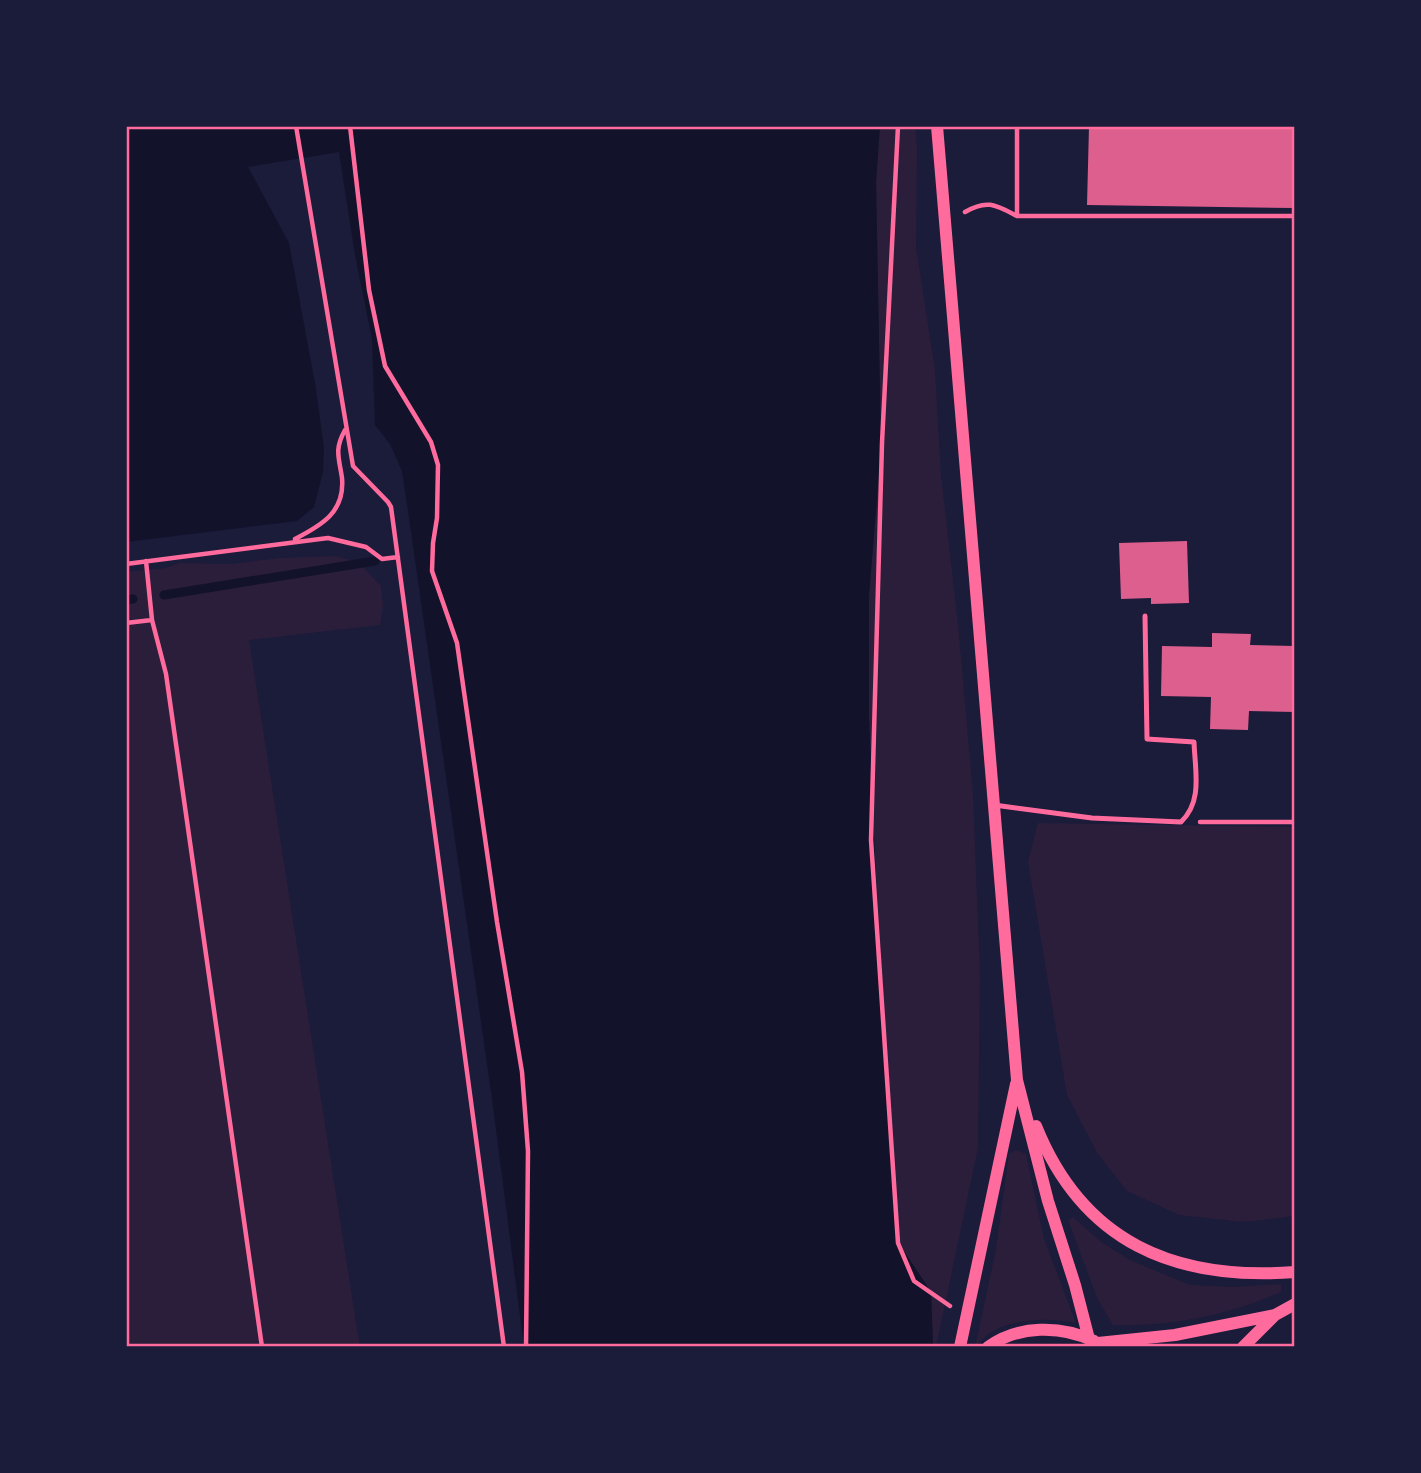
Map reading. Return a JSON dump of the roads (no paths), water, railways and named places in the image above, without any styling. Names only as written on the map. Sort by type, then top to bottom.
[{"type":"street","points":[[937,126],[1017,1080],[1048,1201],[1097,1343]]},
{"type":"street","points":[[1017,1080],[1044,1146],[1067,1184],[1104,1223],[1124,1238],[1159,1258],[1212,1272],[1259,1275],[1295,1272]]},
{"type":"street","points":[[960,1347],[1017,1080]]},
{"type":"street","points":[[1244,1347],[1275,1315],[1295,1304]]},
{"type":"street","points":[[988,1347],[1011,1335],[1031,1331],[1051,1330],[1097,1343],[1175,1335],[1275,1315]]},
{"type":"lane","points":[[994,804],[1092,818],[1181,822],[1190,814],[1196,802],[1194,742],[1147,739],[1145,616]]},
{"type":"waterway","points":[[164,595],[375,561]]},
{"type":"waterway","points":[[126,600],[133,599]]}]
